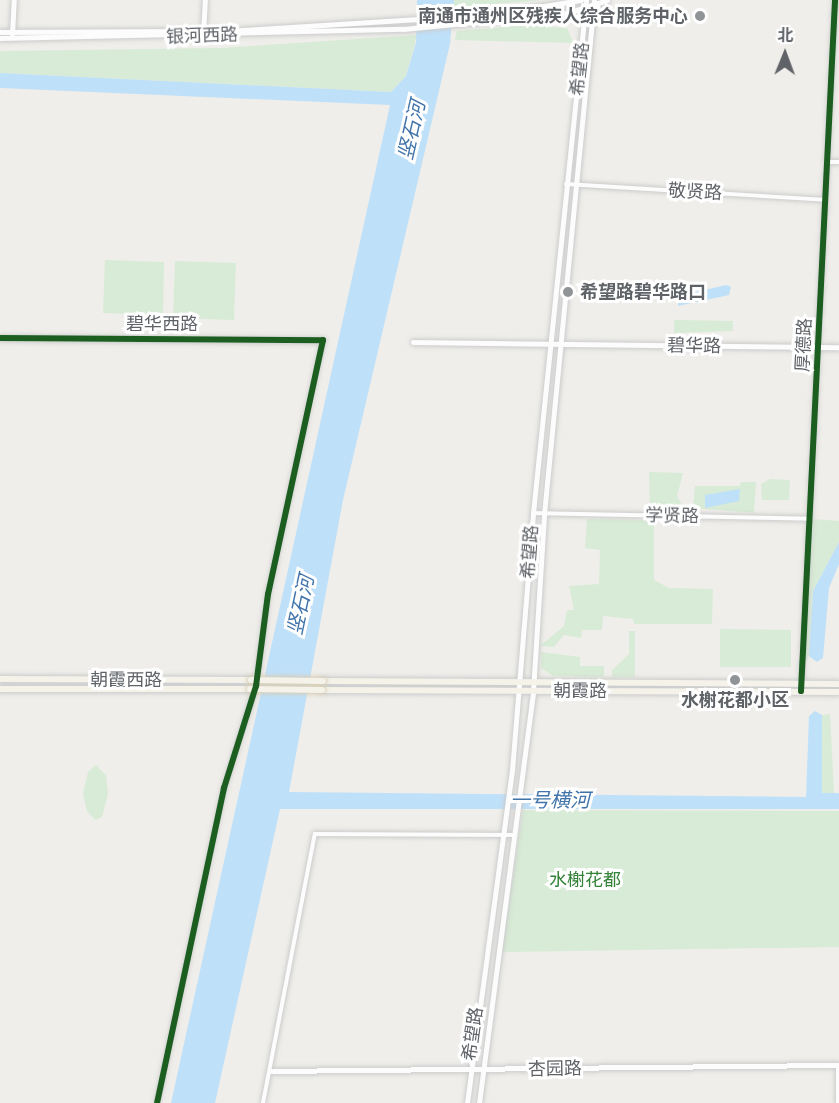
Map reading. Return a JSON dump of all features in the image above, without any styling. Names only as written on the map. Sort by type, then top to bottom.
[{"type":"main road","points":[[12,36],[14,0]]},
{"type":"main road","points":[[203,34],[205,0]]},
{"type":"main road","name":"银河西路","points":[[203,34],[468,14],[581,0]]},
{"type":"main road","name":"希望路","points":[[467,1103],[468,1070],[508,794],[549,345],[586,0]]},
{"type":"main road","points":[[585,8],[594,2],[607,0]]},
{"type":"main road","name":"希望路","points":[[479,1103],[481,1070],[519,812],[533,691],[544,514],[574,185],[594,2]]},
{"type":"main road","name":"银河西路","points":[[0,38],[403,29],[469,25],[585,8]]},
{"type":"main road","name":"银河西路","points":[[0,32],[12,36]]},
{"type":"main road","name":"碧华西路","points":[[0,338],[323,340]]},
{"type":"main road","name":"碧华路","points":[[413,342],[839,347]]},
{"type":"main road","name":"朝霞西路","points":[[0,679],[323,681]]},
{"type":"main road","name":"朝霞路","points":[[323,681],[801,687],[839,692]]},
{"type":"main road","name":"朝霞路","points":[[322,690],[533,691],[801,687],[839,684]]},
{"type":"main road","name":"朝霞西路","points":[[0,689],[322,690]]},
{"type":"main road","name":"杏园路","points":[[271,1071],[839,1065]]},
{"type":"street","name":"厚德路","points":[[801,687],[836,0]]},
{"type":"street","points":[[828,162],[839,162]]},
{"type":"street","name":"敬贤路","points":[[565,184],[826,200]]},
{"type":"street","points":[[157,1103],[224,788],[256,686],[268,594],[323,340]]},
{"type":"street","name":"学贤路","points":[[533,513],[810,519]]},
{"type":"street","points":[[262,1103],[271,1071],[315,834],[502,833],[515,835]]},
{"type":"street","points":[[838,1103],[839,1065]]},
{"type":"green space","points":[[454,0],[542,0],[452,8]]},
{"type":"green space","points":[[528,25],[567,28],[574,43],[455,40],[457,31]]},
{"type":"green space","points":[[417,35],[406,76],[391,92],[0,73],[0,51],[222,48]]},
{"type":"green space","points":[[105,260],[164,262],[163,315],[103,313]]},
{"type":"green space","points":[[175,261],[236,263],[234,320],[173,318]]},
{"type":"green space","points":[[674,320],[733,321],[733,331],[674,333]]},
{"type":"green space","points":[[649,472],[683,473],[677,496],[683,506],[675,512],[650,511]]},
{"type":"green space","points":[[770,479],[790,480],[789,500],[762,500],[761,484]]},
{"type":"green space","points":[[741,482],[756,482],[754,513],[693,508],[695,486],[740,486]]},
{"type":"green space","points":[[587,519],[654,520],[654,580],[669,588],[713,589],[712,624],[634,624],[633,619],[603,616],[602,630],[582,630],[581,638],[564,635],[554,647],[540,646],[564,626],[567,610],[574,610],[569,586],[599,584],[600,550],[585,548]]},
{"type":"green space","points":[[812,519],[839,521],[839,542],[813,591],[809,656],[804,662]]},
{"type":"green space","points":[[720,629],[791,630],[791,667],[720,667]]},
{"type":"green space","points":[[629,631],[635,631],[635,677],[612,677],[612,670],[629,654]]},
{"type":"green space","points":[[541,652],[580,657],[580,666],[604,666],[604,677],[553,676],[541,668]]},
{"type":"green space","points":[[830,714],[834,793],[822,793],[822,715]]},
{"type":"green space","points":[[96,765],[106,775],[108,794],[102,817],[95,820],[87,811],[83,794],[88,772]]},
{"type":"green space","name":"水榭花都","points":[[523,810],[839,811],[839,947],[502,952]]},
{"type":"water","points":[[417,0],[454,0],[450,44],[343,500],[289,792],[806,797],[809,716],[815,711],[822,715],[822,793],[839,793],[839,809],[280,809],[215,1103],[171,1103],[390,105],[0,88],[0,73],[391,92],[406,76],[416,42]]},
{"type":"water","points":[[726,285],[731,287],[729,295],[678,306],[678,296]]},
{"type":"water","points":[[740,489],[739,501],[705,508],[705,495]]},
{"type":"water","points":[[839,542],[839,564],[829,588],[823,658],[817,662],[809,656],[813,591]]},
{"type":"cycle path","points":[[801,691],[835,0]]},
{"type":"cycle path","points":[[0,338],[323,340],[268,594],[256,686],[224,788],[157,1103]]},
{"type":"place","name":"南通市通州区残疾人综合服务中心","points":[[700,16]]},
{"type":"place","name":"希望路碧华路口","points":[[568,292]]},
{"type":"place","name":"水榭花都小区","points":[[735,680]]},
{"type":"water label","name":"竖石河","points":[[412,130]]},
{"type":"water label","name":"竖石河","points":[[301,605]]},
{"type":"water label","name":"一号横河","points":[[550,800]]}]
